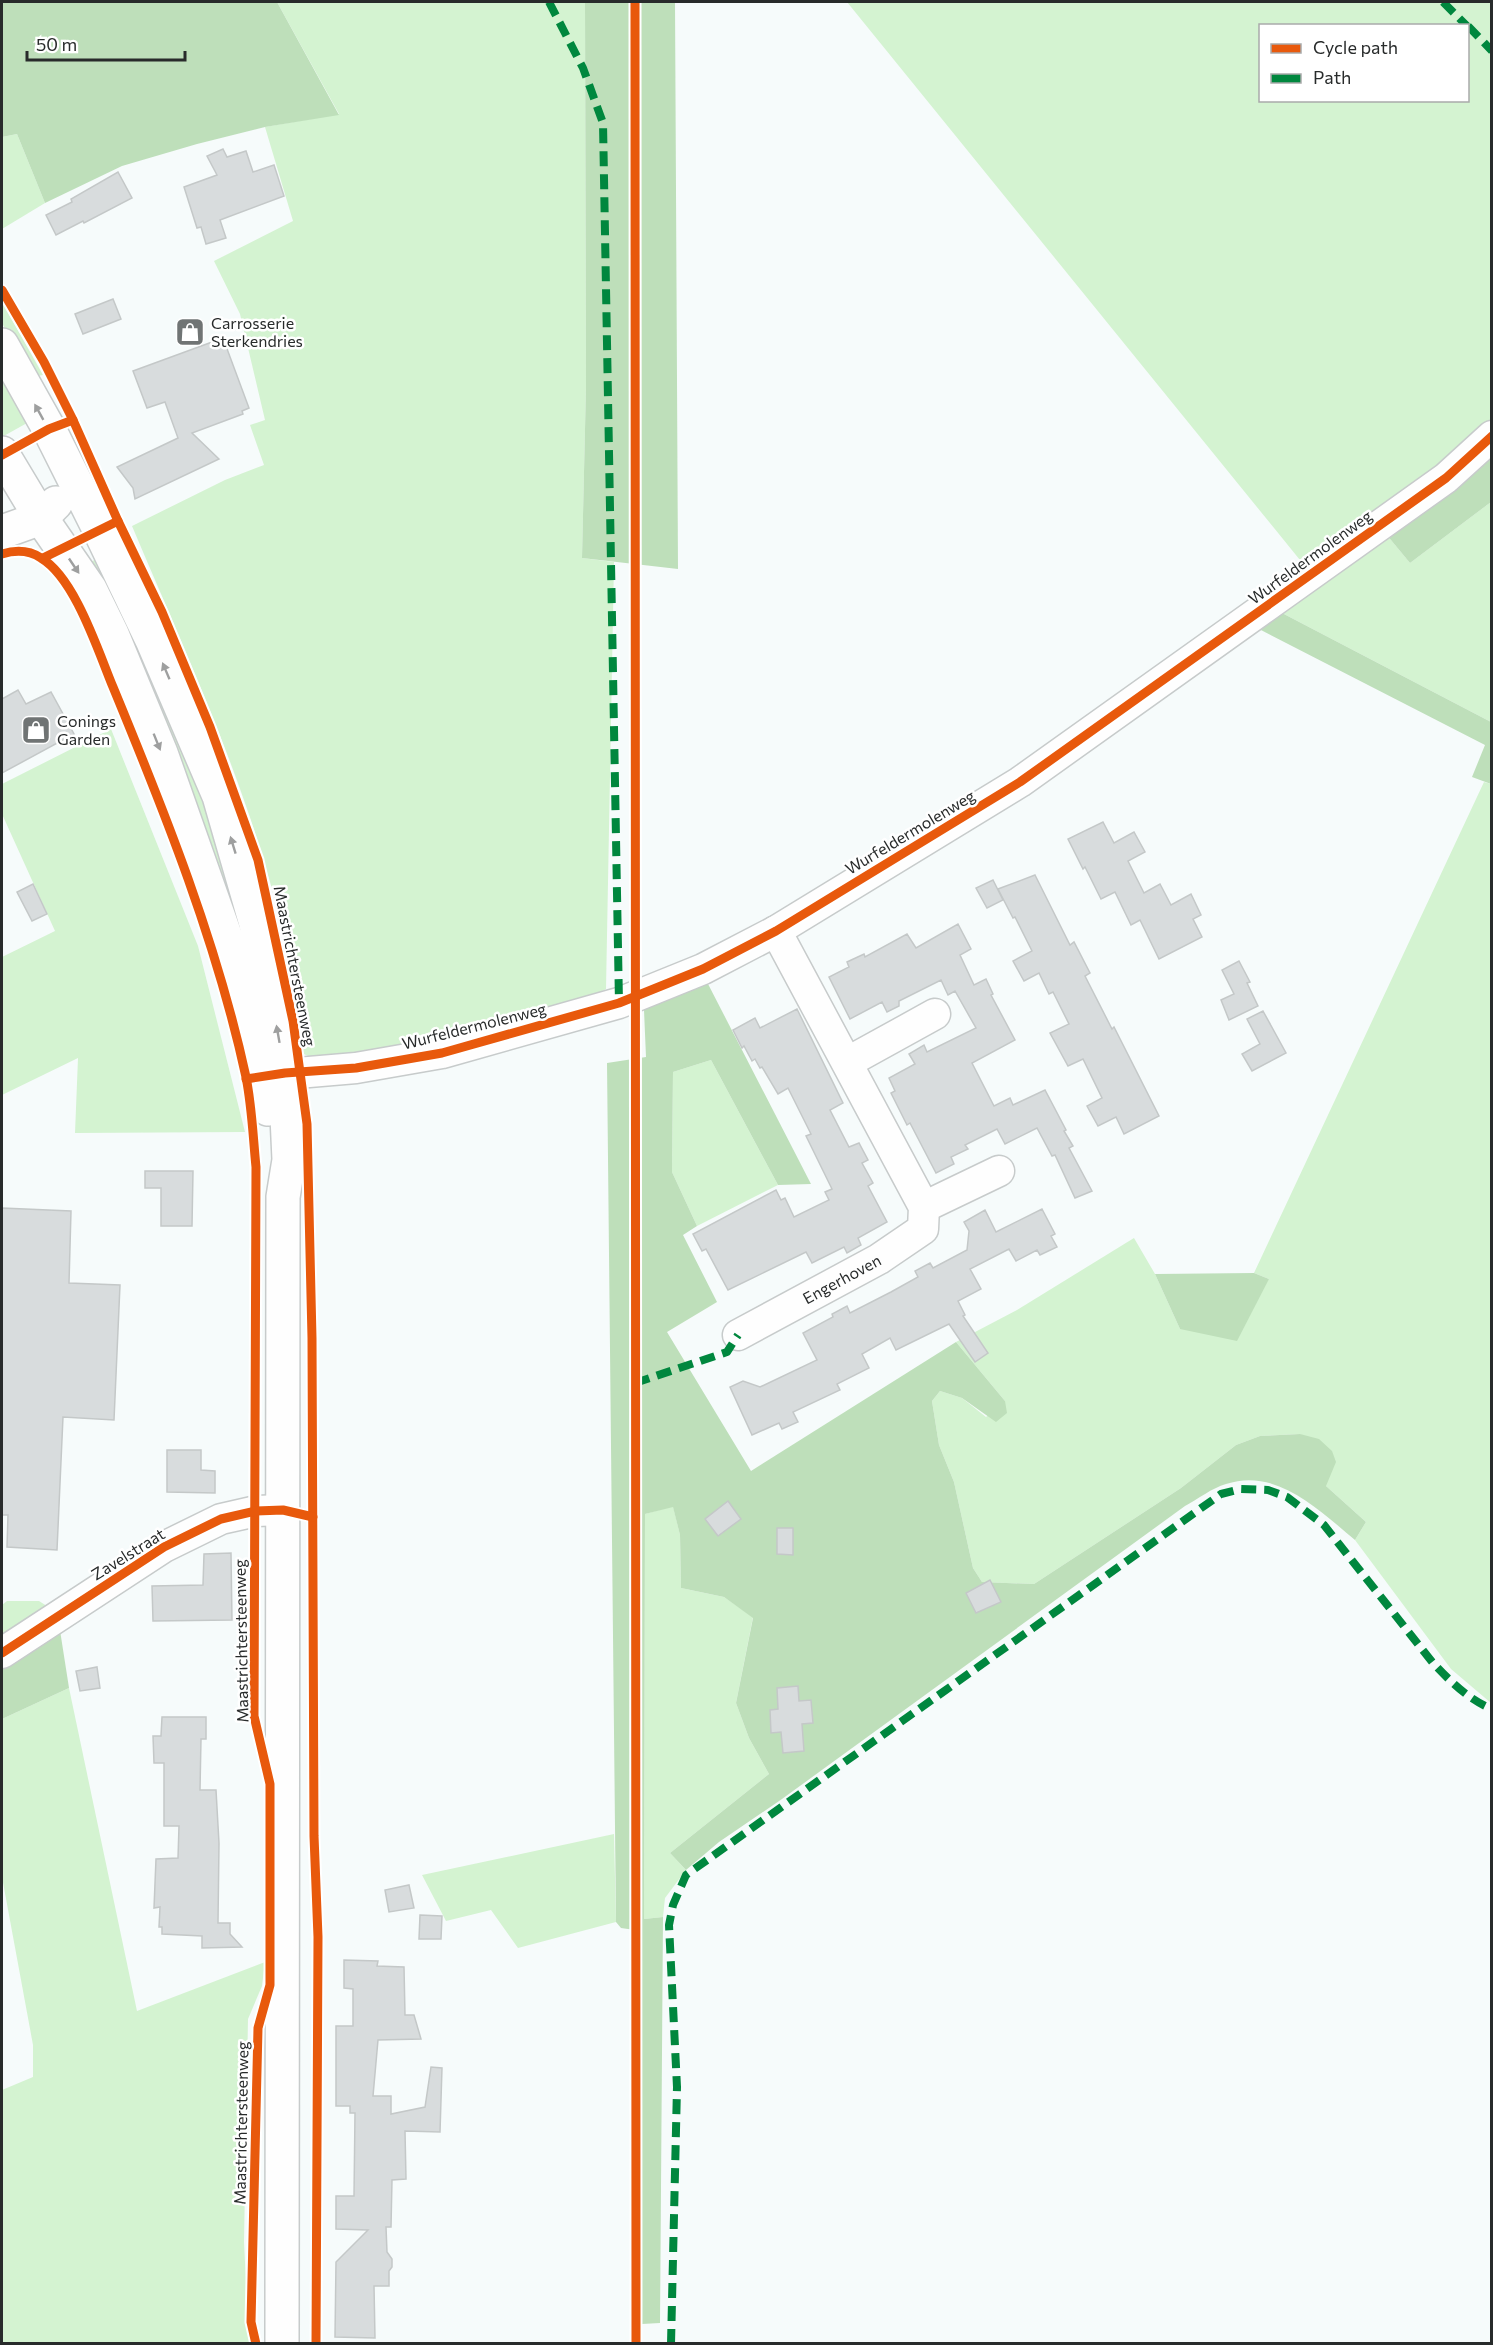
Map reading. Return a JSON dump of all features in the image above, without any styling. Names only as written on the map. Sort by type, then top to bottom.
[{"type":"main road","name":"Maastrichtersteenweg","points":[[2,345],[76,482],[153,642],[219,796],[256,924],[273,1075],[289,1160],[283,1197],[282,2343]]},
{"type":"main road","name":"Maastrichtersteenweg","points":[[2,453],[12,490],[41,518],[90,589],[112,634],[161,753],[225,935],[252,1026],[273,1075]]},
{"type":"main road","points":[[12,490],[76,482]]},
{"type":"main road","points":[[2,532],[41,518],[76,482]]},
{"type":"street","name":"Wurfeldermolenweg","points":[[273,1075],[356,1068],[442,1053],[619,1003],[703,969],[776,931],[1020,783],[1446,478],[1491,436]]},
{"type":"street","points":[[225,935],[256,924]]},
{"type":"street","points":[[776,931],[924,1207],[999,1171]]},
{"type":"street","points":[[848,1062],[935,1014]]},
{"type":"street","name":"Engerhoven","points":[[738,1335],[879,1259],[923,1229],[924,1207]]},
{"type":"street","name":"Zavelstraat","points":[[2,1653],[164,1547],[221,1520],[256,1510],[283,1510]]},
{"type":"green space","points":[[2,2],[277,2],[339,115],[265,127],[122,166],[45,203],[17,134],[2,137]]},
{"type":"green space","points":[[277,2],[585,2],[586,386],[582,558],[614,562],[606,989],[557,1014],[371,1054],[311,1057],[301,1053],[285,941],[256,834],[218,730],[132,526],[225,480],[264,465],[250,425],[265,420],[240,314],[214,261],[293,221],[265,127],[339,114]]},
{"type":"green space","points":[[585,2],[675,2],[678,569],[582,558],[586,386]]},
{"type":"green space","points":[[847,2],[1491,2],[1491,422],[1430,474],[1304,565]]},
{"type":"green space","points":[[17,134],[45,203],[2,229],[2,137]]},
{"type":"green space","points":[[2,302],[43,375],[32,377],[2,323]]},
{"type":"green space","points":[[2,357],[36,418],[2,437]]},
{"type":"green space","points":[[1491,451],[1491,502],[1410,563],[1386,534]]},
{"type":"green space","points":[[1491,502],[1491,722],[1282,613],[1386,534],[1410,563]]},
{"type":"green space","points":[[100,557],[177,727],[243,900],[224,906],[85,565]]},
{"type":"green space","points":[[1282,613],[1491,722],[1491,784],[1472,777],[1485,745],[1259,629]]},
{"type":"green space","points":[[111,729],[198,946],[245,1132],[75,1133],[78,1058],[2,1095],[2,957],[55,931],[2,814],[2,784]]},
{"type":"green space","points":[[1484,782],[1491,784],[1491,1703],[1451,1669],[1355,1540],[1366,1522],[1326,1486],[1300,1434],[1260,1436],[1236,1445],[1181,1488],[1034,1584],[982,1582],[973,1568],[954,1482],[939,1445],[932,1401],[940,1391],[962,1398],[986,1417],[1005,1401],[956,1342],[1017,1310],[1134,1238],[1155,1274],[1180,1329],[1269,1279],[1254,1273]]},
{"type":"green space","points":[[707,982],[811,1184],[778,1185],[711,1060],[673,1072],[672,1172],[697,1226],[683,1235],[717,1302],[667,1332],[751,1471],[956,1342],[1005,1401],[1007,1413],[996,1422],[962,1398],[940,1391],[932,1401],[939,1445],[954,1482],[973,1568],[982,1582],[1034,1584],[1181,1488],[1236,1445],[1260,1436],[1300,1434],[1319,1439],[1332,1451],[1336,1462],[1326,1486],[1366,1522],[1355,1540],[1312,1505],[1279,1486],[1262,1481],[1244,1480],[1216,1488],[1185,1506],[782,1799],[719,1842],[686,1870],[670,1853],[769,1774],[749,1738],[736,1703],[753,1618],[724,1597],[681,1588],[680,1535],[673,1507],[645,1514],[644,1919],[663,1917],[660,2323],[642,2324],[642,1931],[621,1928],[616,1922],[607,1063],[646,1057],[644,1010]]},
{"type":"green space","points":[[711,1060],[778,1185],[697,1226],[672,1172],[673,1072]]},
{"type":"green space","points":[[1254,1273],[1269,1279],[1237,1341],[1180,1329],[1155,1274]]},
{"type":"green space","points":[[673,1506],[680,1535],[681,1588],[724,1597],[753,1617],[736,1703],[749,1738],[769,1774],[670,1853],[686,1870],[665,1898],[663,1917],[644,1919],[645,1514]]},
{"type":"green space","points":[[7,1601],[39,1601],[50,1608],[2,1642],[2,1605]]},
{"type":"green space","points":[[59,1624],[69,1688],[2,1719],[2,1663]]},
{"type":"green space","points":[[69,1688],[137,2011],[265,1962],[262,1986],[248,2019],[244,2242],[249,2343],[2,2343],[2,2090],[33,2077],[33,2045],[2,1877],[2,1719]]},
{"type":"green space","points":[[614,1834],[616,1922],[518,1948],[491,1910],[446,1921],[422,1875]]},
{"type":"building","points":[[223,149],[227,157],[246,151],[253,172],[274,165],[284,196],[220,220],[226,238],[206,244],[201,227],[197,228],[184,187],[217,175],[207,156]]},
{"type":"building","points":[[118,172],[132,198],[56,235],[46,215],[72,202],[71,199]]},
{"type":"building","points":[[113,299],[121,319],[83,334],[75,314]]},
{"type":"building","points":[[223,338],[249,408],[242,411],[243,414],[192,433],[219,459],[135,499],[133,488],[117,467],[178,438],[165,402],[147,408],[133,371]]},
{"type":"building","points":[[18,690],[26,704],[51,692],[74,734],[2,773],[2,699]]},
{"type":"building","points":[[1103,822],[1114,843],[1134,832],[1145,852],[1128,861],[1144,893],[1160,884],[1171,905],[1191,894],[1201,915],[1193,919],[1202,937],[1159,959],[1140,920],[1131,925],[1115,892],[1101,899],[1068,839]]},
{"type":"building","points":[[1035,875],[1070,945],[1074,942],[1090,973],[1085,976],[1112,1029],[1114,1027],[1159,1116],[1124,1134],[1116,1117],[1098,1126],[1087,1106],[1102,1098],[1083,1059],[1068,1066],[1050,1033],[1069,1024],[1053,992],[1049,994],[1039,973],[1024,981],[1013,961],[1032,951],[998,889]]},
{"type":"building","points":[[993,880],[1003,900],[987,908],[976,888]]},
{"type":"building","points":[[33,884],[47,914],[32,921],[17,892]]},
{"type":"building","points":[[958,924],[971,949],[960,955],[974,985],[986,979],[993,994],[991,995],[1015,1040],[972,1063],[994,1106],[1010,1098],[1013,1105],[1045,1090],[1073,1146],[1069,1148],[1092,1191],[1075,1198],[1055,1155],[1052,1156],[1037,1128],[1005,1144],[997,1129],[965,1145],[968,1149],[951,1157],[954,1164],[936,1173],[910,1123],[907,1125],[891,1093],[895,1091],[889,1078],[915,1064],[909,1054],[924,1045],[927,1052],[976,1028],[955,991],[948,995],[941,980],[899,1001],[899,1006],[887,1012],[882,1002],[850,1019],[829,977],[849,967],[847,962],[864,954],[865,957],[907,934],[916,948]]},
{"type":"building","points":[[1239,961],[1250,982],[1247,983],[1258,1006],[1229,1020],[1221,1000],[1234,994],[1222,970]]},
{"type":"building","points":[[797,1009],[843,1103],[830,1110],[849,1147],[859,1143],[868,1160],[862,1163],[873,1183],[868,1186],[887,1222],[858,1238],[861,1245],[847,1253],[844,1247],[812,1263],[806,1252],[728,1290],[706,1249],[702,1251],[693,1234],[776,1190],[781,1200],[785,1198],[794,1217],[829,1200],[825,1192],[832,1189],[806,1136],[811,1134],[788,1088],[778,1094],[762,1067],[760,1068],[755,1059],[752,1061],[744,1046],[742,1048],[733,1030],[755,1018],[760,1028]]},
{"type":"building","points":[[1263,1011],[1286,1053],[1252,1071],[1242,1054],[1260,1044],[1247,1019]]},
{"type":"building","points":[[145,1171],[193,1171],[192,1226],[161,1226],[161,1188],[145,1188]]},
{"type":"building","points":[[2,1208],[71,1211],[69,1283],[120,1285],[114,1420],[63,1417],[57,1550],[7,1547],[8,1515],[2,1515]]},
{"type":"building","points":[[1042,1209],[1055,1234],[1051,1236],[1057,1247],[1040,1255],[1037,1250],[1016,1261],[1009,1249],[970,1269],[981,1289],[958,1301],[965,1315],[963,1316],[988,1353],[975,1362],[949,1324],[896,1350],[890,1338],[862,1354],[869,1368],[837,1384],[840,1390],[793,1412],[798,1422],[782,1429],[779,1423],[752,1435],[730,1387],[743,1381],[760,1387],[817,1360],[803,1333],[833,1317],[832,1314],[847,1306],[850,1313],[891,1292],[918,1277],[915,1271],[930,1263],[933,1268],[967,1250],[969,1231],[964,1222],[985,1210],[996,1232]]},
{"type":"building","points":[[167,1450],[201,1450],[201,1470],[215,1471],[215,1493],[167,1492]]},
{"type":"building","points":[[728,1501],[741,1519],[718,1536],[705,1519]]},
{"type":"building","points":[[777,1528],[793,1528],[793,1555],[777,1554]]},
{"type":"building","points":[[231,1553],[232,1620],[153,1621],[152,1586],[203,1585],[204,1554]]},
{"type":"building","points":[[990,1580],[1001,1602],[976,1613],[966,1593]]},
{"type":"building","points":[[97,1667],[100,1688],[80,1691],[76,1671]]},
{"type":"building","points":[[798,1686],[799,1701],[811,1700],[813,1723],[802,1724],[804,1751],[783,1753],[781,1732],[771,1733],[770,1710],[778,1709],[777,1688]]},
{"type":"building","points":[[162,1717],[206,1717],[206,1739],[201,1739],[200,1790],[216,1790],[219,1843],[218,1923],[230,1923],[230,1934],[242,1947],[202,1948],[202,1936],[162,1934],[162,1927],[159,1927],[160,1907],[154,1908],[156,1859],[178,1858],[179,1826],[164,1826],[164,1763],[154,1763],[153,1736],[161,1736]]},
{"type":"building","points":[[409,1885],[414,1908],[389,1912],[385,1890]]},
{"type":"building","points":[[420,1915],[442,1916],[441,1939],[419,1939]]},
{"type":"building","points":[[344,1960],[378,1961],[377,1966],[404,1967],[405,2015],[414,2015],[421,2039],[378,2040],[373,2096],[391,2096],[391,2114],[425,2107],[431,2067],[442,2068],[440,2132],[405,2131],[406,2179],[392,2180],[391,2227],[386,2227],[387,2252],[392,2259],[392,2267],[389,2271],[389,2286],[374,2286],[375,2338],[335,2337],[336,2262],[368,2230],[336,2229],[336,2196],[354,2196],[355,2113],[350,2113],[350,2106],[336,2106],[336,2026],[353,2026],[353,1989],[344,1988]]},
{"type":"marked path","points":[[549,2],[583,68],[603,123],[619,1003]]},
{"type":"marked path","points":[[1443,2],[1465,24]]},
{"type":"marked path","points":[[1469,27],[1492,51]]},
{"type":"marked path","points":[[635,1383],[727,1352],[738,1335]]},
{"type":"marked path","points":[[671,2344],[677,2087],[669,1925],[673,1905],[686,1875],[1221,1494],[1241,1489],[1268,1490],[1287,1497],[1324,1525],[1433,1663],[1468,1695],[1492,1709]]},
{"type":"cycle path","points":[[635,2],[636,2344]]},
{"type":"cycle path","points":[[2,290],[44,362],[73,420],[162,612],[210,727],[258,860],[293,1021],[307,1124],[312,1338],[314,1836],[318,1937],[316,2344]]},
{"type":"cycle path","points":[[2,455],[49,429],[73,420]]},
{"type":"cycle path","points":[[246,1079],[285,1073],[356,1068],[442,1053],[619,1003],[703,969],[776,931],[1020,782],[1446,478],[1492,436]]},
{"type":"cycle path","points":[[43,558],[118,521]]},
{"type":"cycle path","points":[[2,554],[32,553],[41,558],[64,582],[84,616],[152,782],[205,928],[234,1027],[250,1100],[256,1167],[254,1716],[270,1784],[270,1985],[258,2028],[251,2322],[256,2344]]},
{"type":"cycle path","points":[[2,1653],[164,1547],[221,1519],[256,1511],[283,1510],[313,1517]]},
{"type":"place","name":"Carrosserie Sterkendries","points":[[190,332]]},
{"type":"place","name":"Conings Garden","points":[[36,730]]}]
